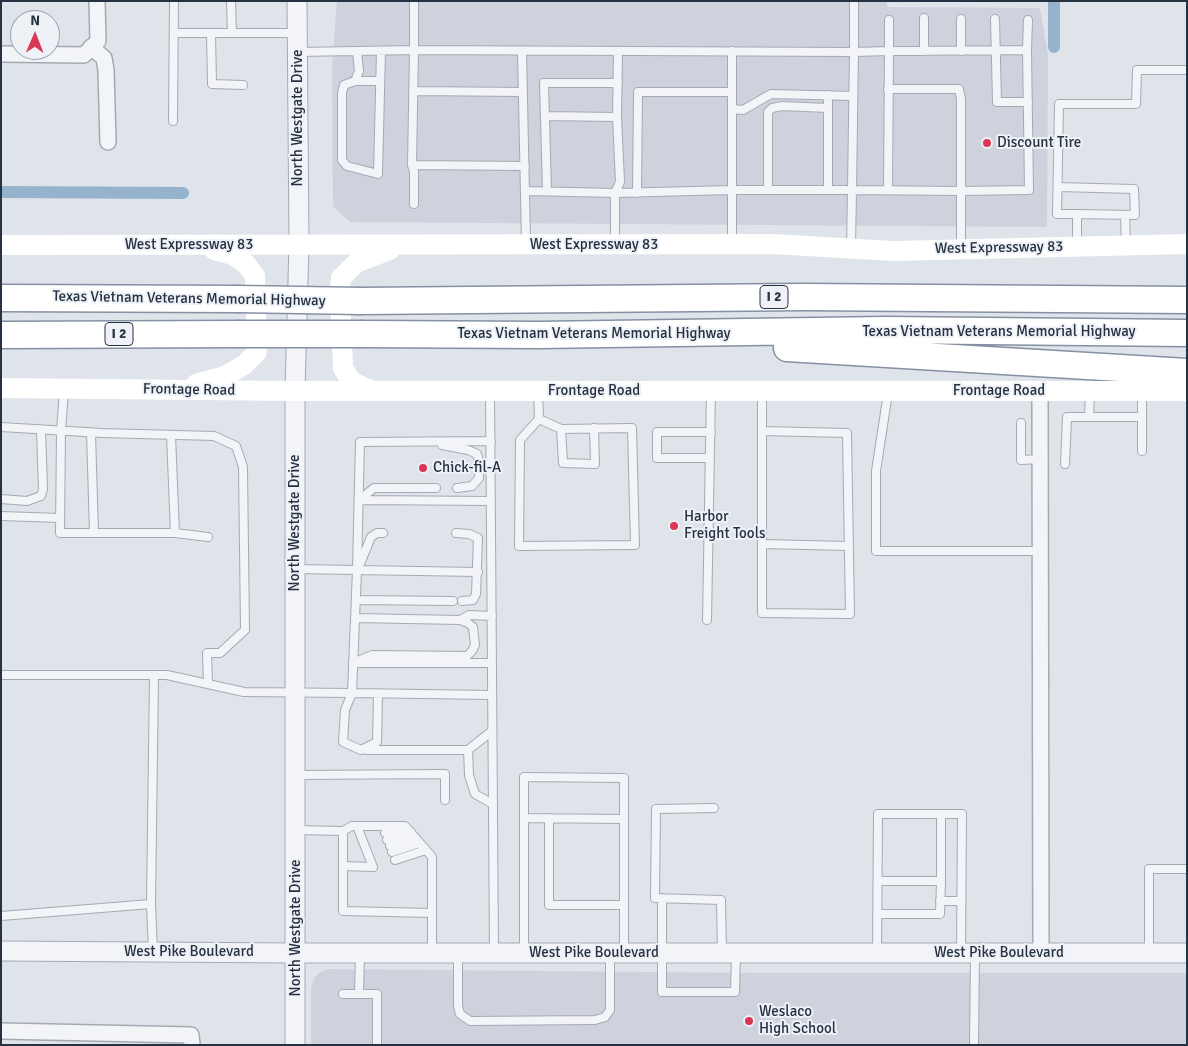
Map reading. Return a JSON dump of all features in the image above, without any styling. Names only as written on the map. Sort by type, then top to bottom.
[{"type":"highway","points":[[1002,298],[1187,286]]},
{"type":"highway","name":"Texas Vietnam Veterans Memorial Highway","points":[[1,296],[361,301],[794,297],[1187,300]]},
{"type":"highway","name":"Texas Vietnam Veterans Memorial Highway","points":[[1,335],[540,335],[885,330],[1187,333]]},
{"type":"highway","points":[[540,335],[885,353],[1187,372]]},
{"type":"main road","name":"West Expressway 83","points":[[1,245],[773,244],[894,250],[1187,244]]},
{"type":"main road","points":[[378,391],[365,388],[351,381],[343,368],[341,278],[356,263],[401,245]]},
{"type":"main road","points":[[172,390],[225,376],[244,365],[256,352],[254,276],[246,264],[234,255],[196,246]]},
{"type":"main road","name":"Frontage Road","points":[[1,388],[295,391],[1187,391]]},
{"type":"street","points":[[1,54],[84,55],[98,41],[97,1]]},
{"type":"street","name":"North Westgate Drive","points":[[295,1045],[297,1]]},
{"type":"street","points":[[92,47],[104,58],[108,142]]},
{"type":"street","points":[[1040,391],[1041,953]]},
{"type":"street","name":"West Pike Boulevard","points":[[1,951],[296,953],[1187,953]]},
{"type":"street","points":[[1,1031],[51,1038],[192,1035],[192,1045]]},
{"type":"lane","points":[[173,121],[174,1]]},
{"type":"lane","points":[[231,1],[232,33]]},
{"type":"lane","points":[[414,1],[412,165],[414,172],[414,204]]},
{"type":"lane","points":[[851,248],[854,1]]},
{"type":"lane","points":[[924,18],[924,51]]},
{"type":"lane","points":[[961,19],[961,51]]},
{"type":"lane","points":[[995,19],[996,102],[1028,102]]},
{"type":"lane","points":[[888,20],[888,190]]},
{"type":"lane","points":[[525,191],[615,193],[732,190],[1030,190],[1028,20]]},
{"type":"lane","points":[[174,33],[298,33]]},
{"type":"lane","points":[[211,33],[212,84],[243,85]]},
{"type":"lane","points":[[298,52],[414,50],[854,52],[1027,50]]},
{"type":"lane","points":[[355,81],[359,71],[357,51]]},
{"type":"lane","points":[[380,51],[380,81],[378,174],[347,166],[342,160],[342,93],[344,85],[355,81],[380,81]]},
{"type":"lane","points":[[522,51],[526,245]]},
{"type":"lane","points":[[615,245],[615,193],[620,182],[617,117],[618,51]]},
{"type":"lane","points":[[732,51],[732,244]]},
{"type":"lane","points":[[1058,187],[1134,189],[1135,215],[1057,214],[1059,104],[1136,104],[1136,70],[1187,70]]},
{"type":"lane","points":[[547,191],[544,83],[618,83]]},
{"type":"lane","points":[[888,89],[959,90],[961,99],[961,249]]},
{"type":"lane","points":[[413,91],[523,92]]},
{"type":"lane","points":[[637,192],[638,92],[732,92]]},
{"type":"lane","points":[[732,110],[743,110],[770,94],[854,96]]},
{"type":"lane","points":[[828,96],[828,190]]},
{"type":"lane","points":[[768,190],[768,112],[772,108],[782,106],[828,108]]},
{"type":"lane","points":[[545,116],[617,117]]},
{"type":"lane","points":[[412,165],[525,166]]},
{"type":"lane","points":[[1077,214],[1077,246]]},
{"type":"lane","points":[[1125,215],[1126,245]]},
{"type":"lane","points":[[64,388],[61,431],[60,533],[174,532],[208,537]]},
{"type":"lane","points":[[490,391],[494,953]]},
{"type":"lane","points":[[538,391],[540,419],[520,440],[519,546],[635,545],[632,428],[561,429],[540,419]]},
{"type":"lane","points":[[707,620],[712,391]]},
{"type":"lane","points":[[762,391],[762,431],[762,613],[850,614],[847,433],[762,431]]},
{"type":"lane","points":[[888,391],[876,471],[876,551],[1040,551]]},
{"type":"lane","points":[[1089,417],[1090,391]]},
{"type":"lane","points":[[1142,391],[1142,451]]},
{"type":"lane","points":[[1065,464],[1066,417],[1142,417]]},
{"type":"lane","points":[[1021,423],[1021,460],[1040,459]]},
{"type":"lane","points":[[1,427],[214,436],[236,446],[243,467],[245,630],[220,653],[206,652],[208,684]]},
{"type":"lane","points":[[561,429],[563,463],[595,464],[594,428]]},
{"type":"lane","points":[[1,500],[28,501],[41,496],[43,489],[41,430]]},
{"type":"lane","points":[[91,432],[94,533]]},
{"type":"lane","points":[[710,458],[657,458],[657,432],[711,432]]},
{"type":"lane","points":[[171,435],[174,532]]},
{"type":"lane","points":[[491,441],[360,442],[354,662],[352,693],[345,710],[343,742],[361,750],[468,750],[492,731]]},
{"type":"lane","points":[[420,442],[468,450],[477,454],[480,461],[479,478],[472,486],[457,488]]},
{"type":"lane","points":[[359,500],[374,488],[436,488]]},
{"type":"lane","points":[[359,500],[491,501]]},
{"type":"lane","points":[[1,516],[60,518]]},
{"type":"lane","points":[[357,570],[371,537],[377,533],[383,533]]},
{"type":"lane","points":[[456,533],[469,534],[478,538],[476,594],[473,600],[462,601]]},
{"type":"lane","points":[[762,544],[849,546]]},
{"type":"lane","points":[[295,569],[478,572]]},
{"type":"lane","points":[[356,600],[453,601]]},
{"type":"lane","points":[[460,620],[470,615],[492,616]]},
{"type":"lane","points":[[354,662],[372,655],[467,656],[475,645],[473,627],[460,620],[355,618]]},
{"type":"lane","points":[[354,662],[492,663]]},
{"type":"lane","points":[[153,952],[151,904],[154,674]]},
{"type":"lane","points":[[1,675],[154,674],[167,675],[244,692],[492,695]]},
{"type":"lane","points":[[361,750],[377,742],[378,694]]},
{"type":"lane","points":[[468,750],[469,776],[475,794],[493,804]]},
{"type":"lane","points":[[295,775],[445,774],[445,800]]},
{"type":"lane","points":[[458,953],[458,1006],[460,1014],[470,1020],[595,1020],[604,1017],[610,1010],[624,905],[624,778],[524,777],[524,953]]},
{"type":"lane","points":[[662,898],[662,992],[735,992],[721,900],[662,898],[656,898],[656,809],[714,808]]},
{"type":"lane","points":[[877,953],[878,814],[962,814],[961,901],[968,953],[974,1045]]},
{"type":"lane","points":[[877,914],[940,914],[941,814]]},
{"type":"lane","points":[[524,818],[624,819]]},
{"type":"lane","points":[[549,818],[549,904],[624,905]]},
{"type":"lane","points":[[296,830],[343,831],[352,826],[357,826],[413,834],[432,857],[432,953]]},
{"type":"lane","points":[[343,866],[371,853],[357,826]]},
{"type":"lane","points":[[343,831],[343,911],[432,913]]},
{"type":"lane","points":[[390,846],[413,834]]},
{"type":"lane","points":[[390,846],[413,834]]},
{"type":"lane","points":[[390,846],[426,850]]},
{"type":"lane","points":[[1148,953],[1149,869],[1187,869]]},
{"type":"lane","points":[[878,881],[941,882]]},
{"type":"lane","points":[[940,901],[961,901]]},
{"type":"lane","points":[[1,916],[151,904]]},
{"type":"lane","points":[[359,994],[360,953]]},
{"type":"lane","points":[[343,994],[377,994],[377,1045]]},
{"type":"shaded area","points":[[337,1],[887,1],[887,7],[1040,8],[1048,55],[1047,227],[350,222],[333,206],[332,69]]},
{"type":"shaded area","name":"Weslaco High School","points":[[329,969],[757,973],[1187,973],[1187,1045],[311,1045],[311,987],[315,977],[320,972]]},
{"type":"waterway","points":[[1054,1],[1054,47]]},
{"type":"waterway","points":[[1,192],[183,193]]},
{"type":"place","name":"Discount Tire","points":[[987,143]]},
{"type":"place","name":"Chick-fil-A","points":[[423,468]]},
{"type":"place","name":"Harbor Freight Tools","points":[[674,526]]},
{"type":"place","name":"Weslaco High School","points":[[749,1021]]}]
